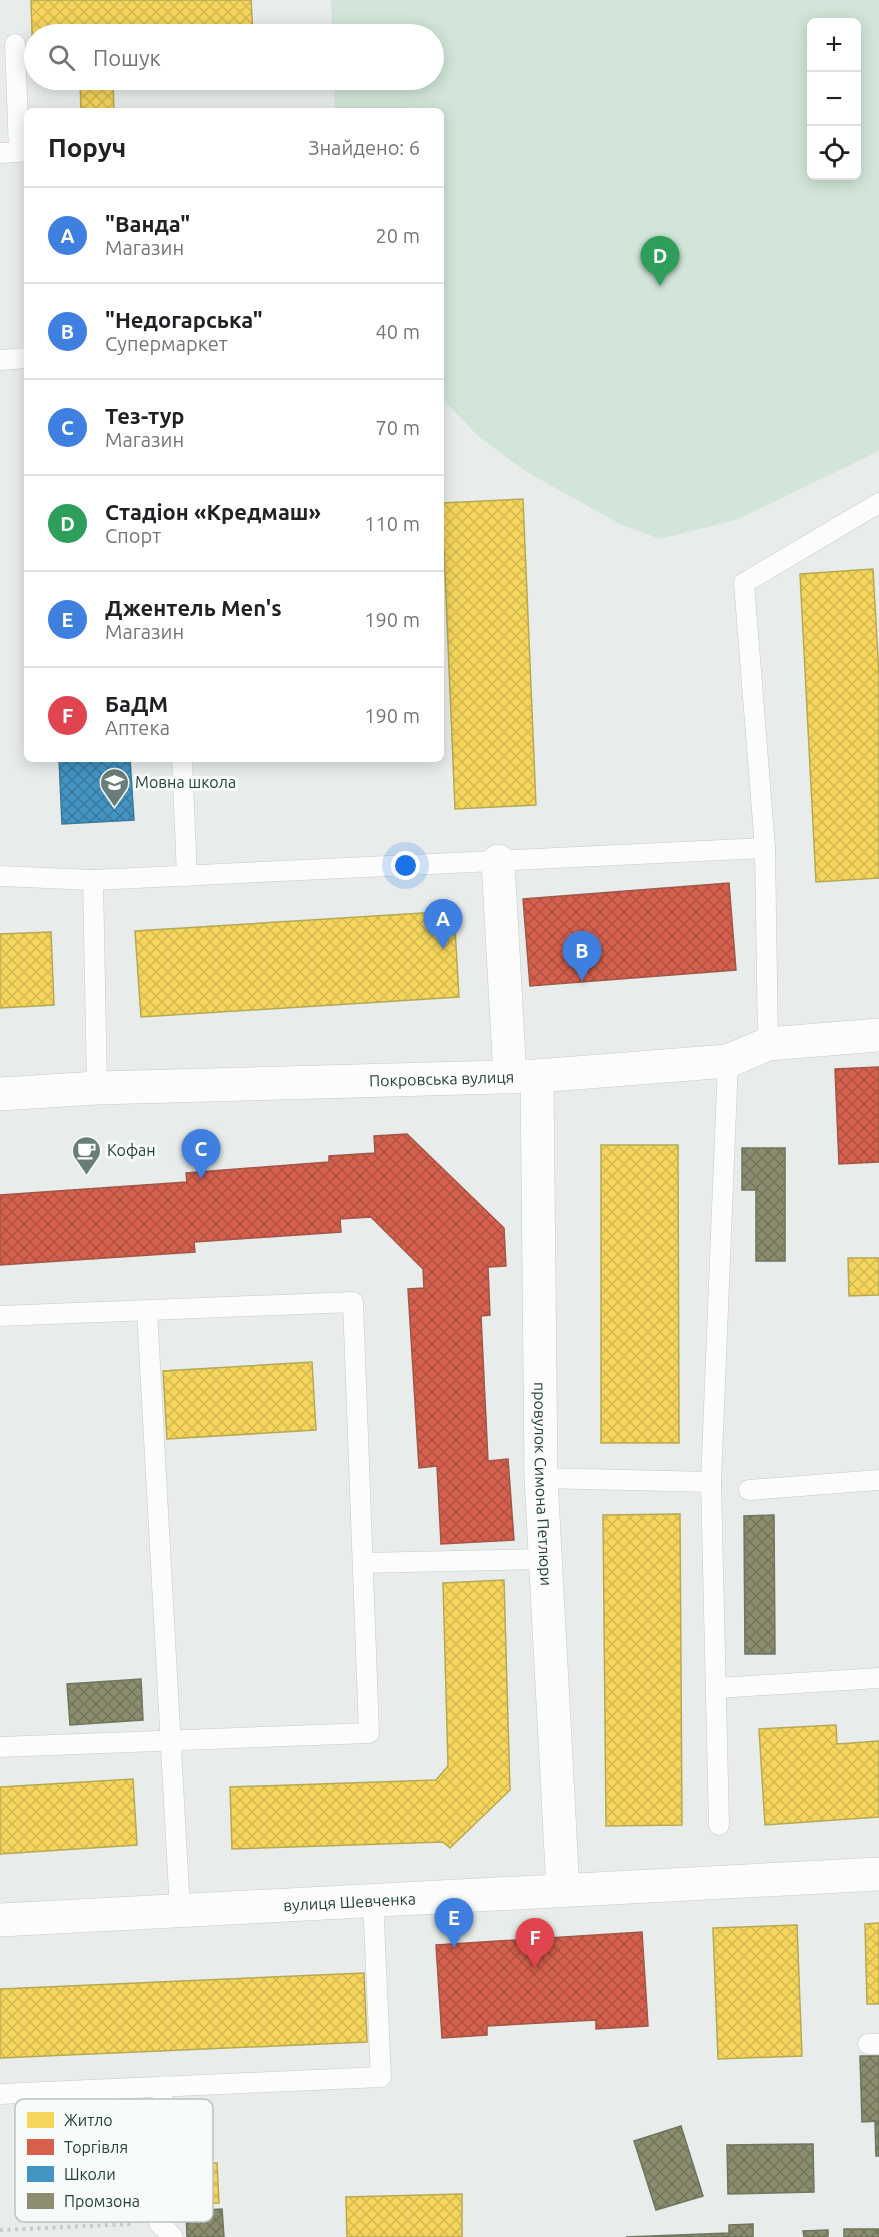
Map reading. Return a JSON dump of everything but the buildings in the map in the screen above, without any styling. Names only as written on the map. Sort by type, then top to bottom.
[{"type":"street","name":"провулок Симона Петлюри","points":[[498,861],[523,1076],[563,1890]]},
{"type":"street","name":"Покровська вулиця","points":[[0,1094],[97,1088],[523,1076],[728,1061],[768,1044],[879,1035]]},
{"type":"street","name":"вулиця Шевченка","points":[[0,1920],[879,1874]]},
{"type":"lane","points":[[0,153],[19,152],[15,44]]},
{"type":"lane","points":[[0,360],[24,358]]},
{"type":"lane","points":[[768,1044],[765,848],[744,583],[879,503]]},
{"type":"lane","points":[[182,762],[187,876]]},
{"type":"lane","points":[[0,876],[93,880],[765,848]]},
{"type":"lane","points":[[93,880],[97,1088]]},
{"type":"lane","points":[[719,1825],[711,1482],[728,1061]]},
{"type":"lane","points":[[0,1316],[353,1302],[369,1733],[0,1747]]},
{"type":"lane","points":[[147,1311],[180,1911]]},
{"type":"lane","points":[[541,1478],[711,1482]]},
{"type":"lane","points":[[749,1490],[879,1480]]},
{"type":"lane","points":[[363,1563],[545,1560]]},
{"type":"lane","points":[[717,1689],[879,1678]]},
{"type":"lane","points":[[0,2094],[381,2077],[373,1900]]},
{"type":"lane","points":[[163,2086],[163,2099]]},
{"type":"path","points":[[0,2230],[166,2230]]},
{"type":"green space","points":[[331,0],[879,0],[879,451],[736,520],[660,539],[620,524],[525,471],[479,437],[444,400],[444,108],[335,108],[334,90],[444,90],[444,24],[332,24]]},
{"type":"place","name":"Стадіон «Кредмаш»","points":[[660,286]]},
{"type":"place","name":"Мовна школа","points":[[114,808]]},
{"type":"place","name":"\"Ванда\"","points":[[443,949]]},
{"type":"place","name":"\"Недогарська\"","points":[[582,981]]},
{"type":"place","name":"Кофан","points":[[86,1176]]},
{"type":"place","name":"Тез-тур","points":[[201,1179]]},
{"type":"place","name":"Джентель Men's","points":[[454,1948]]},
{"type":"place","name":"БаДМ","points":[[535,1968]]}]
